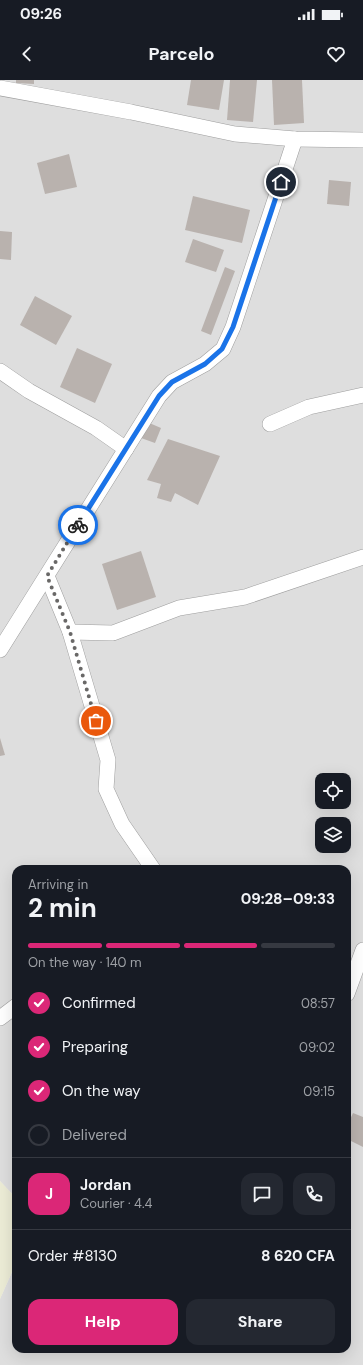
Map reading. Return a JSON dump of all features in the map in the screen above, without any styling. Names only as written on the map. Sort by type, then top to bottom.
[{"type":"street","points":[[0,88],[131,112],[235,134],[295,139],[363,140]]},
{"type":"street","points":[[0,650],[159,396],[172,382],[205,364],[222,349],[233,327],[295,139]]},
{"type":"street","points":[[0,371],[29,391],[96,428],[126,449]]},
{"type":"street","points":[[270,424],[309,407],[363,395]]},
{"type":"street","points":[[70,632],[113,632],[179,608],[245,597],[363,557]]},
{"type":"street","points":[[47,576],[70,632],[108,760],[106,790],[122,824],[150,865]]},
{"type":"street","points":[[351,983],[363,950]]},
{"type":"street","points":[[0,1018],[12,1009]]},
{"type":"shaded area","points":[[0,80],[363,80],[363,1365],[0,1365],[0,1299],[12,1272],[12,1353],[351,1353],[351,865],[12,865],[12,1194],[0,1181]]},
{"type":"green space","points":[[0,1181],[12,1194],[12,1272],[0,1299]]},
{"type":"building","points":[[16,80],[34,80],[34,84],[16,83]]},
{"type":"building","points":[[191,80],[224,80],[219,110],[187,105]]},
{"type":"building","points":[[230,80],[257,80],[253,122],[227,120]]},
{"type":"building","points":[[272,80],[302,80],[304,123],[274,125]]},
{"type":"building","points":[[69,154],[77,187],[45,194],[37,163]]},
{"type":"building","points":[[329,180],[351,182],[349,206],[327,204]]},
{"type":"building","points":[[193,196],[250,210],[242,243],[185,230]]},
{"type":"building","points":[[0,231],[12,232],[11,260],[0,259]]},
{"type":"building","points":[[193,239],[224,250],[216,272],[185,262]]},
{"type":"building","points":[[225,267],[235,271],[211,335],[201,331]]},
{"type":"building","points":[[35,296],[72,316],[56,345],[20,325]]},
{"type":"building","points":[[77,348],[112,364],[95,403],[60,387]]},
{"type":"building","points":[[147,422],[161,428],[155,443],[141,438]]},
{"type":"building","points":[[168,439],[220,456],[198,505],[175,493],[171,502],[157,498],[161,484],[147,480]]},
{"type":"building","points":[[141,551],[156,597],[117,610],[102,564]]},
{"type":"building","points":[[0,738],[5,755],[0,756]]},
{"type":"building","points":[[353,1113],[363,1117],[363,1147],[351,1141],[351,1117]]},
{"type":"way so far","points":[[78,525],[47,576],[70,632],[96,721]]},
{"type":"route","points":[[78,525],[159,396],[172,382],[205,364],[222,349],[233,327],[281,182]]}]
